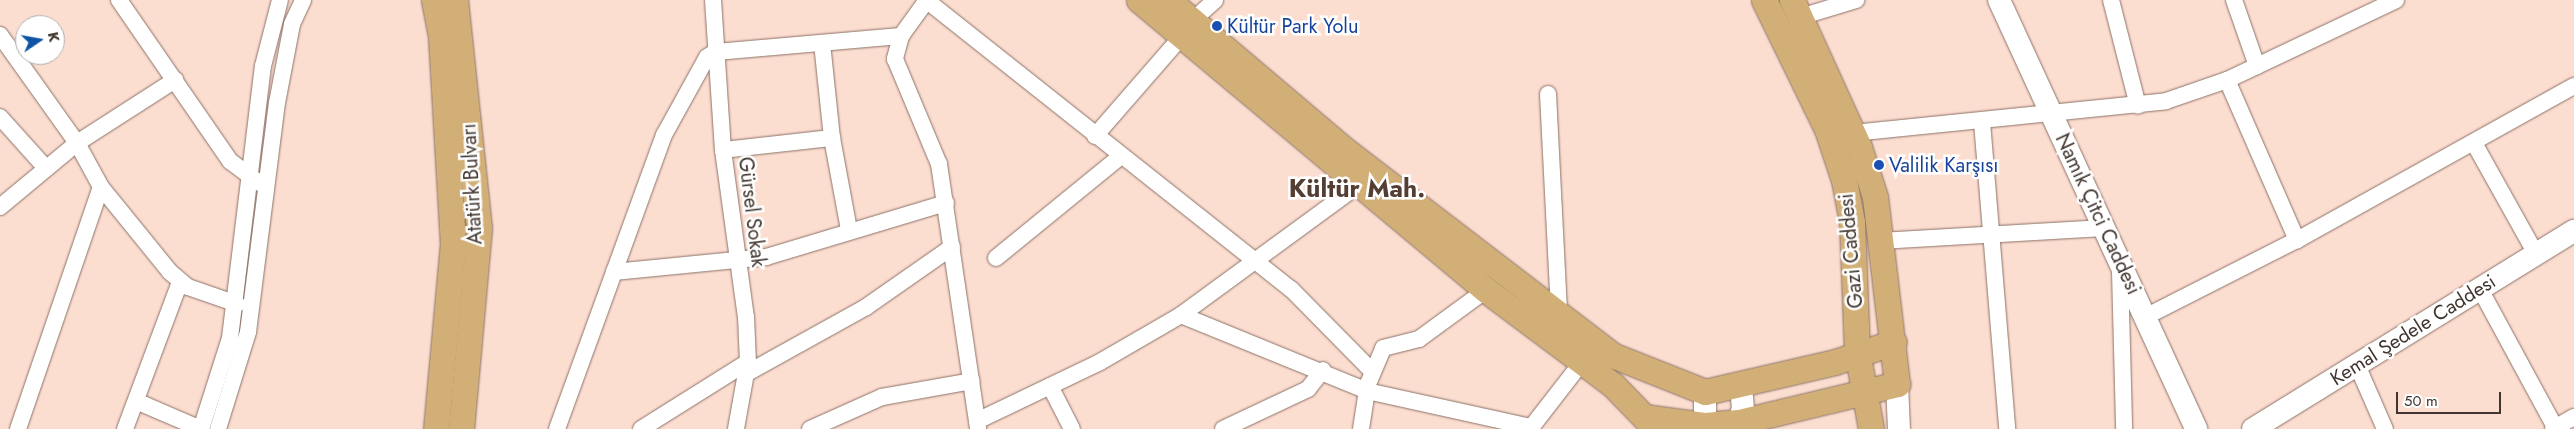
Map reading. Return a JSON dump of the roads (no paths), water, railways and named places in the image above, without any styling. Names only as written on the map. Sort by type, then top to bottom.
[{"type":"main road","name":"Atatürk Bulvarı","points":[[434,0],[441,37],[453,244],[436,429]]},
{"type":"main road","name":"Atatürk Bulvarı","points":[[455,0],[478,228],[461,429]]},
{"type":"main road","points":[[1139,0],[1187,29],[1559,311],[1612,355],[1705,392],[1740,386],[1835,362],[1857,351],[1894,342]]},
{"type":"main road","points":[[1168,0],[1187,29],[1360,184],[1486,290],[1582,362],[1650,423],[1705,427],[1738,426],[1897,384]]},
{"type":"main road","name":"Gazi Caddesi","points":[[1764,0],[1827,129],[1844,180],[1852,222],[1857,351],[1871,429]]},
{"type":"main road","name":"Gazi Caddesi","points":[[1796,8],[1853,134],[1875,197],[1879,241],[1894,342],[1897,384]]},
{"type":"street","points":[[119,0],[230,161],[251,179],[267,186]]},
{"type":"street","points":[[136,401],[201,429],[237,304],[263,66],[280,0]]},
{"type":"street","name":"Gürsel Sokak","points":[[713,0],[723,150],[747,368],[736,429]]},
{"type":"street","points":[[1360,184],[1256,264],[1181,314],[978,425],[939,164],[895,59],[901,36],[927,0],[1120,157],[1256,264],[1291,289],[1372,371]]},
{"type":"street","points":[[1095,136],[1187,29],[1215,0]]},
{"type":"street","points":[[1796,8],[1856,0]]},
{"type":"street","name":"Namık Çitci Caddesi","points":[[1998,0],[2105,228],[2196,429]]},
{"type":"street","points":[[2111,0],[2138,106]]},
{"type":"street","points":[[2234,0],[2257,66]]},
{"type":"street","points":[[1853,134],[2138,106],[2227,80],[2396,0]]},
{"type":"street","points":[[218,429],[248,332],[285,56],[300,1]]},
{"type":"street","points":[[0,35],[77,143],[101,186],[180,282],[237,304]]},
{"type":"street","points":[[557,429],[664,135],[707,57],[715,52],[901,36]]},
{"type":"street","points":[[822,43],[832,138],[849,230]]},
{"type":"street","points":[[0,206],[77,143],[175,80]]},
{"type":"street","points":[[2227,80],[2297,240]]},
{"type":"street","points":[[2145,317],[2297,240],[2574,86]]},
{"type":"street","points":[[1548,94],[1559,311]]},
{"type":"street","points":[[0,117],[46,168]]},
{"type":"street","points":[[1982,122],[2007,429]]},
{"type":"street","points":[[723,150],[832,138]]},
{"type":"street","points":[[2474,143],[2536,254]]},
{"type":"street","points":[[996,258],[1120,157]]},
{"type":"street","points":[[18,429],[101,186]]},
{"type":"street","points":[[614,272],[766,257],[849,230],[946,203]]},
{"type":"street","points":[[1879,241],[1990,237],[2105,228]]},
{"type":"street","name":"Kemal Şedele Caddesi","points":[[2253,429],[2574,231]]},
{"type":"street","points":[[641,429],[747,368],[850,317],[952,247]]},
{"type":"street","points":[[2120,262],[2124,429]]},
{"type":"street","points":[[125,429],[180,282]]},
{"type":"street","points":[[2480,289],[2555,428],[2574,417]]},
{"type":"street","points":[[1361,429],[1372,371],[1383,348],[1419,339],[1486,290]]},
{"type":"street","points":[[1181,314],[1323,370],[1367,390],[1531,428],[1582,362]]},
{"type":"street","points":[[2357,365],[2385,429]]},
{"type":"street","points":[[1223,429],[1308,389],[1323,370]]},
{"type":"street","points":[[810,429],[882,397],[972,381]]},
{"type":"street","name":"Gazi Caddesi","points":[[1897,384],[1899,429]]},
{"type":"street","points":[[1050,386],[1072,429]]},
{"type":"street","points":[[1738,426],[1740,386]]},
{"type":"street","points":[[1705,392],[1705,427]]},
{"type":"place","name":"Kültür Park Yolu","points":[[1217,26]]},
{"type":"place","name":"Valilik Karşısı","points":[[1879,165]]},
{"type":"district","name":"Kültür Mah.","points":[[1357,188]]}]
